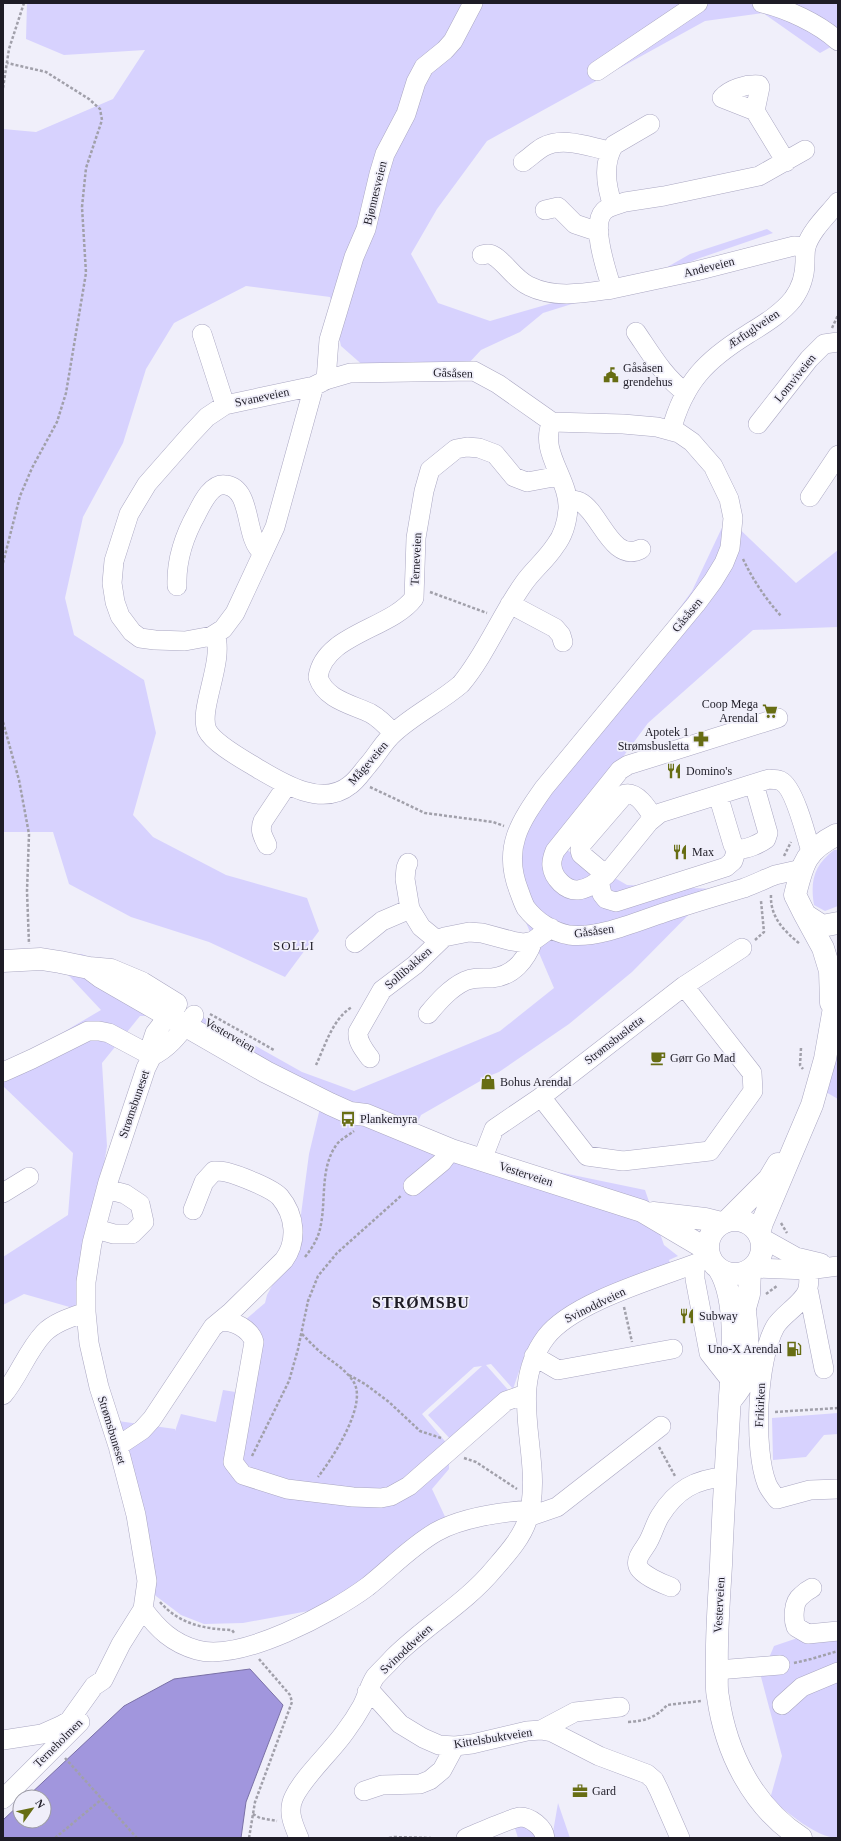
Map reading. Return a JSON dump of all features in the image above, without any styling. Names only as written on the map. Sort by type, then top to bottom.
[{"type":"main road","points":[[832,1018],[830,971],[823,948],[795,895],[806,861],[820,843],[835,835]]},
{"type":"main road","points":[[805,915],[822,926],[838,923]]},
{"type":"main road","name":"Vesterveien","points":[[3,961],[41,959],[89,968],[181,1015],[266,1072],[350,1113],[366,1115],[452,1150],[642,1211],[725,1221]]},
{"type":"main road","points":[[805,1123],[769,1179],[711,1234],[708,1260],[735,1274],[752,1269],[762,1254],[762,1223],[805,1123],[820,1081],[838,985]]},
{"type":"main road","name":"Vesterveien","points":[[642,1211],[664,1223],[708,1260],[725,1279],[729,1294],[734,1344],[716,1651],[718,1696],[726,1736],[734,1757],[749,1786],[777,1820],[801,1838]]},
{"type":"main road","points":[[725,1221],[737,1219],[746,1221],[754,1226],[761,1236]]},
{"type":"main road","name":"Vesterveien","points":[[734,1344],[749,1294],[752,1269]]},
{"type":"street","name":"Bjønnesveien","points":[[320,383],[329,340],[354,257],[366,230],[385,154],[406,114],[424,67],[445,50],[453,41],[473,3]]},
{"type":"street","points":[[597,71],[698,3]]},
{"type":"street","points":[[762,3],[773,6],[807,22],[838,41]]},
{"type":"street","points":[[755,112],[786,162]]},
{"type":"street","points":[[612,206],[607,187],[606,166],[610,151],[623,139],[650,124]]},
{"type":"street","points":[[523,162],[543,147],[554,143],[565,142],[610,151]]},
{"type":"street","points":[[612,289],[602,255],[599,232],[600,219],[604,211],[612,206],[625,202],[672,195],[759,176],[805,150]]},
{"type":"street","name":"Ærfuglveien","points":[[671,431],[686,393],[700,370],[714,356],[775,317],[793,299],[800,288],[805,274],[806,247],[812,235],[838,202]]},
{"type":"street","points":[[545,210],[558,207],[575,224],[599,232]]},
{"type":"street","name":"Andeveien","points":[[482,255],[493,255],[512,274],[528,286],[545,292],[578,294],[612,289],[696,271],[794,246],[806,247]]},
{"type":"street","points":[[636,332],[665,375],[686,393]]},
{"type":"street","points":[[202,334],[225,405]]},
{"type":"street","name":"Lomviveien","points":[[758,424],[809,359],[824,344],[838,342]]},
{"type":"street","name":"Gåsåsen","points":[[320,383],[350,373],[474,371],[498,384],[552,422],[623,424],[657,427],[679,433],[692,442],[713,466],[720,478],[734,518],[731,542],[724,563],[713,582],[544,788],[528,811],[515,836],[512,852],[513,866],[518,888],[525,907],[542,923],[551,928],[576,935],[609,930],[756,893],[772,885],[795,895]]},
{"type":"street","name":"Svaneveien","points":[[320,383],[275,527],[262,552],[235,613],[223,629],[212,636],[185,641],[140,638],[132,632],[120,616],[115,602],[112,583],[114,561],[129,514],[147,484],[207,417],[225,405],[320,383]]},
{"type":"street","name":"Mågeveien","points":[[215,634],[216,665],[208,700],[206,724],[208,731],[217,741],[238,757],[300,791],[334,793],[345,788],[356,779],[393,734],[461,684],[469,674],[524,582],[555,546],[563,533],[567,520],[568,499],[554,463],[550,446],[549,434],[552,422]]},
{"type":"street","name":"Terneveien","points":[[393,734],[384,722],[371,714],[334,698],[325,691],[318,677],[322,661],[330,653],[354,637],[404,608],[414,598],[416,538],[424,491],[430,470],[456,449],[467,447],[479,448],[494,454],[514,477],[527,482],[560,476]]},
{"type":"street","points":[[810,497],[838,455]]},
{"type":"street","points":[[177,586],[176,570],[183,542],[201,505],[216,486],[223,484],[230,485],[238,492],[243,500],[255,543],[258,549],[262,552]]},
{"type":"street","points":[[568,499],[580,501],[607,536],[620,548],[629,553],[634,553],[641,549]]},
{"type":"street","points":[[506,611],[556,628],[561,635],[563,642]]},
{"type":"street","points":[[778,718],[634,762],[620,770],[555,851],[552,859],[552,866],[554,874],[568,889],[578,890],[602,878],[653,817],[667,810],[769,779],[781,781],[790,790],[800,815],[806,861]]},
{"type":"street","points":[[718,795],[733,845],[737,849],[741,850],[761,843],[766,839],[768,833],[754,784]]},
{"type":"street","points":[[267,845],[261,833],[263,821],[287,785]]},
{"type":"street","points":[[653,817],[646,805],[633,795],[625,794],[581,845],[581,854],[602,878],[602,894],[606,899],[616,902],[726,867],[733,860],[737,849]]},
{"type":"street","points":[[800,815],[835,835]]},
{"type":"street","name":"Gåsåsen","points":[[756,893],[775,875],[806,861]]},
{"type":"street","name":"Sollibakken","points":[[408,863],[405,879],[410,909],[421,927],[438,941]]},
{"type":"street","points":[[355,943],[382,922],[410,909]]},
{"type":"street","points":[[428,1014],[440,1000],[464,981],[473,978],[500,976],[512,970],[522,963],[533,941],[551,928]]},
{"type":"street","name":"Sollibakken","points":[[370,1058],[361,1047],[357,1037],[358,1032],[382,990],[415,965],[438,941],[444,937],[454,934],[469,932],[482,933],[524,943],[533,941]]},
{"type":"street","name":"Strømsbusletta","points":[[482,1160],[494,1129],[541,1097],[684,986],[742,948]]},
{"type":"street","points":[[541,1097],[587,1156],[623,1161],[710,1151],[753,1091],[752,1073],[684,986]]},
{"type":"street","name":"Strømsbuneset","points":[[3,1740],[42,1734],[69,1721],[94,1686],[103,1680],[121,1644],[143,1609],[147,1581],[136,1515],[118,1446],[99,1387],[89,1344],[86,1312],[86,1282],[92,1243],[106,1189],[146,1068],[152,1056],[152,1046],[155,1033],[181,1015]]},
{"type":"street","points":[[3,1072],[88,1031],[109,1033],[152,1056]]},
{"type":"street","points":[[413,1186],[442,1162],[452,1150]]},
{"type":"street","points":[[118,1446],[142,1430],[152,1419],[207,1334],[290,1251],[293,1239],[293,1224],[289,1213],[279,1196],[267,1189],[225,1172],[214,1171],[204,1182],[193,1210]]},
{"type":"street","points":[[3,1193],[29,1177]]},
{"type":"street","points":[[96,1229],[114,1234],[132,1234],[144,1222],[140,1204],[125,1194],[106,1189]]},
{"type":"street","points":[[761,1236],[808,1266]]},
{"type":"street","points":[[708,1260],[695,1279],[708,1353],[732,1381]]},
{"type":"street","name":"Svinoddveien","points":[[298,1838],[290,1810],[293,1797],[346,1731],[362,1706],[367,1692],[375,1678],[395,1656],[492,1572],[512,1547],[529,1508],[532,1474],[526,1397],[528,1377],[534,1356],[545,1338],[557,1325],[570,1315],[621,1292],[708,1260]]},
{"type":"street","points":[[808,1266],[808,1289],[824,1369]]},
{"type":"street","points":[[752,1269],[838,1266]]},
{"type":"street","name":"Frikirken","points":[[808,1289],[799,1302],[785,1314],[775,1326],[772,1335],[763,1370],[758,1413],[760,1456],[767,1484],[777,1498],[810,1490],[838,1489]]},
{"type":"street","points":[[730,1404],[744,1384],[749,1334],[746,1306]]},
{"type":"street","points":[[3,1395],[36,1342],[45,1332],[55,1325],[86,1312]]},
{"type":"street","points":[[220,1322],[227,1320],[234,1323],[250,1334],[254,1342],[233,1462],[243,1475],[287,1489],[353,1497],[380,1498],[391,1496],[409,1486],[452,1450],[506,1401],[520,1396],[526,1397]]},
{"type":"street","points":[[534,1356],[558,1370],[673,1349]]},
{"type":"street","points":[[143,1609],[156,1626],[176,1642],[198,1650],[222,1651],[248,1646],[306,1624],[342,1604],[367,1587],[412,1550],[444,1528],[509,1511],[529,1508],[557,1508],[659,1435]]},
{"type":"street","points":[[671,1587],[655,1580],[641,1571],[633,1569],[648,1543],[659,1517],[687,1487],[699,1481],[725,1477]]},
{"type":"street","points":[[812,1588],[800,1596],[797,1602],[794,1621],[796,1627],[808,1634],[838,1631]]},
{"type":"street","points":[[717,1670],[780,1665]]},
{"type":"street","points":[[782,1705],[802,1687],[838,1672]]},
{"type":"street","name":"Terneholmen","points":[[3,1799],[91,1709],[103,1680]]},
{"type":"street","name":"Kittelsbuktveien","points":[[367,1692],[373,1694],[400,1724],[439,1745],[455,1746],[527,1731],[541,1730],[552,1732],[599,1756],[647,1774],[654,1780],[660,1790],[680,1838]]},
{"type":"street","name":"Kittelsbuktveien","points":[[541,1730],[575,1712],[620,1707]]},
{"type":"street","points":[[364,1790],[382,1785],[420,1784],[430,1780],[442,1770],[455,1746]]},
{"type":"street","points":[[466,1838],[519,1817],[530,1820],[538,1825],[545,1838]]},
{"type":"path","points":[[3,88],[9,49],[24,3]]},
{"type":"path","points":[[3,564],[20,496],[32,468],[57,422],[66,393],[86,273],[82,207],[86,168],[102,120],[100,109],[89,99],[46,72],[7,63]]},
{"type":"path","points":[[731,542],[743,559],[756,585],[781,616]]},
{"type":"path","points":[[415,586],[506,611]]},
{"type":"path","points":[[3,722],[20,780],[29,834],[27,891],[30,948]]},
{"type":"path","points":[[356,779],[426,814],[493,822],[506,826]]},
{"type":"path","points":[[782,861],[794,839]]},
{"type":"path","points":[[742,948],[764,932],[756,893]]},
{"type":"path","points":[[771,896],[771,908],[785,932],[806,948]]},
{"type":"path","points":[[800,1065],[801,1048]]},
{"type":"path","points":[[243,1475],[289,1381],[302,1333],[308,1302],[318,1276],[337,1253],[413,1186]]},
{"type":"path","points":[[779,1219],[790,1236]]},
{"type":"path","points":[[765,1295],[782,1283]]},
{"type":"path","points":[[626,1317],[635,1356]]},
{"type":"path","points":[[302,1333],[322,1354],[347,1373],[366,1384],[389,1402],[406,1420],[420,1431],[438,1436],[452,1450],[476,1462],[529,1508]]},
{"type":"path","points":[[307,1491],[340,1445],[356,1409],[357,1396],[355,1383],[347,1373]]},
{"type":"path","points":[[758,1413],[838,1408]]},
{"type":"path","points":[[659,1435],[676,1479]]},
{"type":"path","points":[[147,1581],[165,1607],[187,1622],[213,1630],[232,1630],[248,1646],[290,1695],[292,1702],[255,1802],[249,1838]]},
{"type":"path","points":[[780,1665],[811,1660],[838,1650]]},
{"type":"path","points":[[620,1707],[622,1722],[633,1722],[651,1718],[661,1712],[667,1705],[704,1700]]},
{"type":"path","points":[[64,1757],[137,1838]]},
{"type":"path","points":[[55,1838],[102,1799]]},
{"type":"path","points":[[253,1814],[260,1818],[281,1820]]},
{"type":"path","points":[[389,1838],[431,1838]]},
{"type":"shaded area","points":[[27,3],[838,3],[838,43],[820,53],[763,13],[705,21],[487,141],[437,209],[411,254],[438,303],[490,321],[657,273],[690,254],[767,229],[773,233],[700,258],[623,288],[543,313],[520,332],[481,350],[468,364],[497,393],[451,370],[366,368],[341,346],[330,297],[246,286],[174,323],[146,369],[123,443],[83,517],[65,598],[74,635],[144,680],[156,733],[133,815],[153,837],[226,875],[307,898],[319,931],[285,977],[209,942],[131,917],[69,884],[53,832],[3,832],[3,129],[36,132],[113,99],[145,50],[64,55],[26,39]]},
{"type":"shaded area","points":[[727,517],[796,583],[838,550],[838,627],[753,630],[648,723],[558,845],[627,885],[714,889],[632,972],[569,1024],[499,1072],[489,1076],[421,1115],[413,1133],[479,1161],[563,1173],[645,1190],[664,1245],[678,1256],[669,1260],[672,1269],[624,1285],[527,1352],[513,1389],[491,1364],[486,1365],[510,1392],[454,1443],[428,1415],[482,1366],[474,1367],[422,1414],[449,1446],[449,1469],[432,1489],[448,1523],[355,1595],[314,1610],[243,1623],[204,1624],[181,1615],[148,1590],[118,1421],[175,1429],[175,1431],[181,1414],[216,1422],[223,1390],[248,1394],[245,1320],[265,1303],[267,1295],[298,1237],[309,1154],[320,1108],[186,1016],[140,1016],[102,1063],[107,1146],[80,1310],[24,1294],[3,1305],[3,1257],[68,1215],[73,1153],[3,1086],[3,1074],[28,1053],[101,1010],[57,963],[82,954],[229,1031],[302,1072],[354,1091],[500,1031],[554,988],[521,911],[509,842],[692,591]]},
{"type":"shaded area","points":[[834,850],[838,850],[838,906],[825,911],[814,905],[813,881],[822,862]]},
{"type":"shaded area","points":[[838,998],[838,1099],[824,1091]]},
{"type":"shaded area","points":[[838,1413],[838,1434],[824,1435],[806,1457],[773,1460],[772,1418]]},
{"type":"shaded area","points":[[830,1627],[838,1628],[838,1838],[821,1834],[812,1829],[770,1799],[782,1756],[761,1677],[774,1646]]},
{"type":"shaded area","points":[[250,1669],[283,1705],[246,1802],[241,1838],[3,1838],[3,1820],[12,1812],[12,1829],[52,1829],[52,1789],[36,1789],[124,1706],[174,1679]]},
{"type":"shaded area","points":[[558,1803],[570,1838],[552,1838]]},
{"type":"shaded area","points":[[524,1822],[541,1838],[518,1838],[514,1825]]},
{"type":"place","name":"Gåsåsen grendehus","points":[[611,375]]},
{"type":"place","name":"Coop Mega Arendal","points":[[770,711]]},
{"type":"place","name":"Apotek 1 Strømsbusletta","points":[[701,739]]},
{"type":"place","name":"Domino's","points":[[674,771]]},
{"type":"place","name":"Max","points":[[680,852]]},
{"type":"place","name":"Gørr Go Mad","points":[[658,1058]]},
{"type":"place","name":"Bohus Arendal","points":[[488,1082]]},
{"type":"place","name":"Plankemyra","points":[[348,1119]]},
{"type":"place","name":"Subway","points":[[687,1316]]},
{"type":"place","name":"Uno-X Arendal","points":[[794,1349]]},
{"type":"place","name":"Gard","points":[[580,1791]]},
{"type":"district","name":"SOLLI","points":[[294,945]]},
{"type":"district","name":"STRØMSBU","points":[[421,1302]]}]
